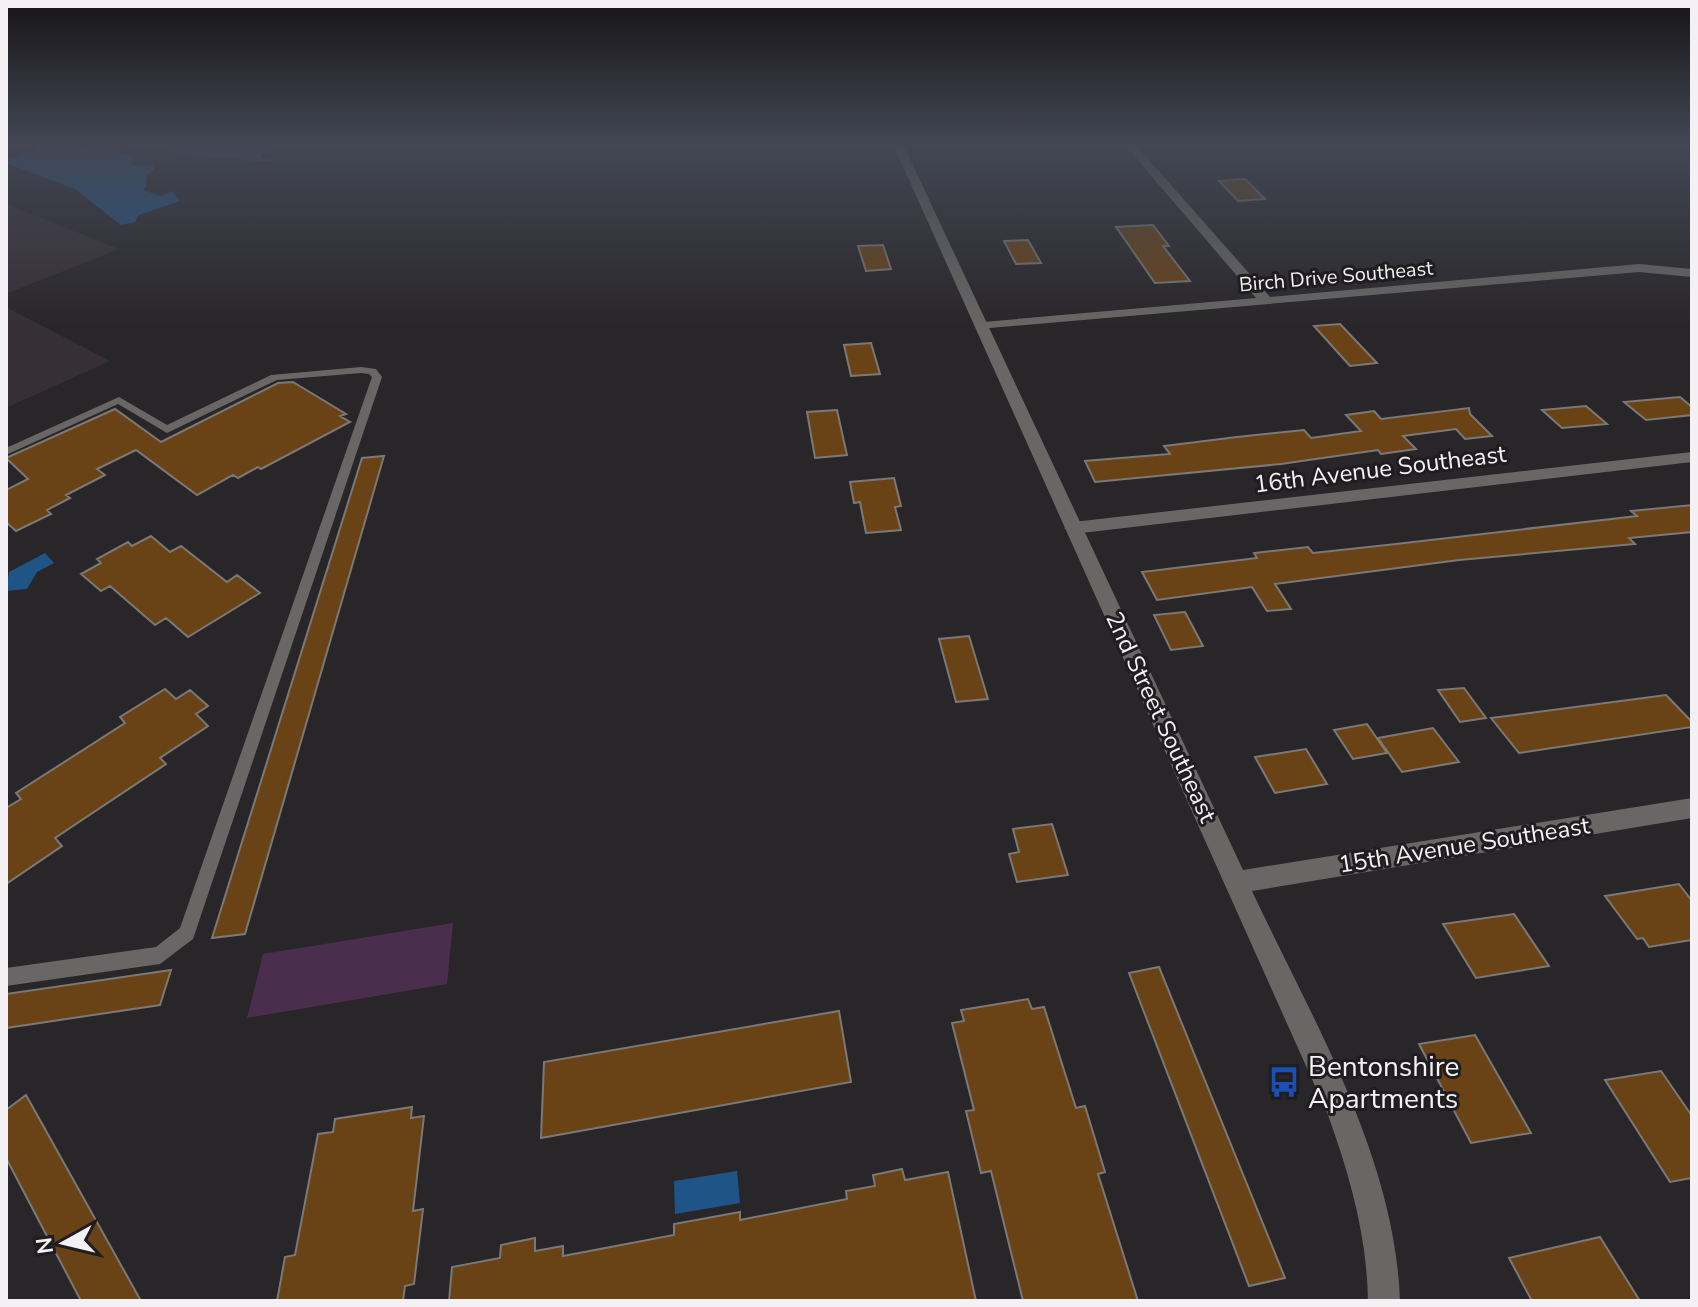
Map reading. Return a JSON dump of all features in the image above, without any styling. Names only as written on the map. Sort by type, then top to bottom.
[{"type":"street","name":"2nd Street Southeast","points":[[926,205],[1237,882],[1355,1149],[1378,1231],[1384,1301]]},
{"type":"street","points":[[1182,205],[1267,302]]},
{"type":"street","name":"Birch Drive Southeast","points":[[983,326],[1639,268],[1692,273]]},
{"type":"street","name":"16th Avenue Southeast","points":[[1073,528],[1692,457]]},
{"type":"street","name":"15th Avenue Southeast","points":[[1237,882],[1692,808]]},
{"type":"lane","points":[[6,452],[119,400],[167,430],[275,377],[361,370],[372,371],[377,377],[187,933],[160,955],[6,977]]},
{"type":"shaded area","points":[[6,205],[119,249],[6,294]]},
{"type":"shaded area","points":[[6,307],[110,361],[6,408]]},
{"type":"shaded area","points":[[453,923],[447,984],[247,1018],[263,954]]},
{"type":"water","points":[[95,205],[168,205],[139,215],[135,222],[121,225]]},
{"type":"water","points":[[45,553],[54,563],[37,572],[27,589],[6,591],[9,572]]},
{"type":"water","points":[[737,1171],[740,1203],[675,1214],[674,1181]]},
{"type":"building","points":[[1153,225],[1169,246],[1163,246],[1190,281],[1155,283],[1116,227]]},
{"type":"building","points":[[1028,240],[1041,263],[1016,264],[1004,241]]},
{"type":"building","points":[[883,245],[891,269],[866,271],[858,246]]},
{"type":"building","points":[[1340,324],[1377,363],[1350,366],[1314,326]]},
{"type":"building","points":[[871,343],[880,374],[851,376],[844,345]]},
{"type":"building","points":[[293,382],[346,414],[340,416],[350,422],[261,469],[258,467],[238,478],[233,475],[197,495],[136,450],[97,469],[105,475],[66,495],[70,498],[47,510],[51,514],[16,531],[6,522],[6,490],[28,479],[6,458],[115,409],[161,442],[278,383]]},
{"type":"building","points":[[1680,397],[1692,407],[1692,415],[1646,420],[1624,402]]},
{"type":"building","points":[[1586,406],[1607,424],[1562,428],[1542,410]]},
{"type":"building","points":[[1469,408],[1470,414],[1492,436],[1465,439],[1456,429],[1403,436],[1416,449],[1381,454],[1378,450],[1281,464],[1095,482],[1085,461],[1170,454],[1164,446],[1237,437],[1304,430],[1311,438],[1361,431],[1346,415],[1374,411],[1381,419]]},
{"type":"building","points":[[837,410],[847,455],[815,458],[807,412]]},
{"type":"building","points":[[384,456],[245,934],[212,938],[362,458]]},
{"type":"building","points":[[894,478],[901,506],[895,507],[901,530],[866,533],[860,502],[854,503],[850,482]]},
{"type":"building","points":[[1692,505],[1692,532],[1629,538],[1635,544],[1459,560],[1275,584],[1291,609],[1267,611],[1252,587],[1157,600],[1142,572],[1257,558],[1254,553],[1308,547],[1313,553],[1396,544],[1637,516],[1631,511]]},
{"type":"building","points":[[151,536],[170,552],[181,546],[227,582],[237,575],[260,593],[188,637],[166,618],[155,625],[110,586],[101,591],[81,574],[101,563],[97,559],[128,542],[132,546]]},
{"type":"building","points":[[1185,612],[1203,646],[1171,650],[1154,615]]},
{"type":"building","points":[[969,636],[988,699],[956,702],[939,639]]},
{"type":"building","points":[[1464,688],[1486,718],[1460,722],[1438,690]]},
{"type":"building","points":[[165,689],[176,699],[190,690],[208,706],[196,714],[208,726],[160,758],[166,764],[55,838],[62,846],[6,884],[6,808],[21,799],[16,793],[125,723],[120,717]]},
{"type":"building","points":[[1666,695],[1692,722],[1692,727],[1519,753],[1491,718]]},
{"type":"building","points":[[1367,724],[1387,753],[1353,759],[1334,730]]},
{"type":"building","points":[[1433,728],[1459,762],[1402,772],[1378,738]]},
{"type":"building","points":[[1306,749],[1327,784],[1275,793],[1255,757]]},
{"type":"building","points":[[1052,824],[1068,875],[1017,882],[1009,854],[1019,852],[1013,829]]},
{"type":"building","points":[[1679,884],[1692,901],[1692,940],[1649,947],[1643,938],[1637,939],[1605,896]]},
{"type":"building","points":[[1514,914],[1549,966],[1476,978],[1443,924]]},
{"type":"building","points":[[1159,967],[1285,1278],[1249,1286],[1129,973]]},
{"type":"building","points":[[171,970],[160,1005],[6,1028],[6,994]]},
{"type":"building","points":[[1028,999],[1032,1009],[1044,1007],[1076,1108],[1085,1106],[1105,1172],[1098,1174],[1138,1301],[1023,1301],[991,1171],[981,1173],[966,1111],[974,1110],[952,1023],[964,1021],[961,1010]]},
{"type":"building","points":[[839,1011],[851,1082],[541,1138],[544,1062]]},
{"type":"building","points":[[1475,1035],[1531,1133],[1471,1143],[1419,1044]]},
{"type":"building","points":[[1661,1071],[1692,1116],[1692,1178],[1670,1182],[1605,1080]]},
{"type":"building","points":[[26,1095],[141,1301],[81,1301],[6,1158],[6,1110]]},
{"type":"building","points":[[412,1107],[411,1118],[424,1116],[413,1211],[423,1209],[414,1284],[405,1286],[403,1301],[277,1301],[285,1257],[295,1255],[318,1134],[333,1132],[335,1119]]},
{"type":"building","points":[[902,1169],[905,1180],[948,1172],[976,1301],[449,1301],[452,1267],[500,1258],[501,1245],[535,1238],[535,1251],[563,1246],[563,1256],[674,1235],[674,1224],[740,1212],[740,1220],[847,1199],[846,1191],[875,1186],[873,1175]]},
{"type":"building","points":[[1600,1237],[1640,1301],[1532,1301],[1509,1258]]},
{"type":"place","name":"Bentonshire Apartments","points":[[1284,1082]]}]
